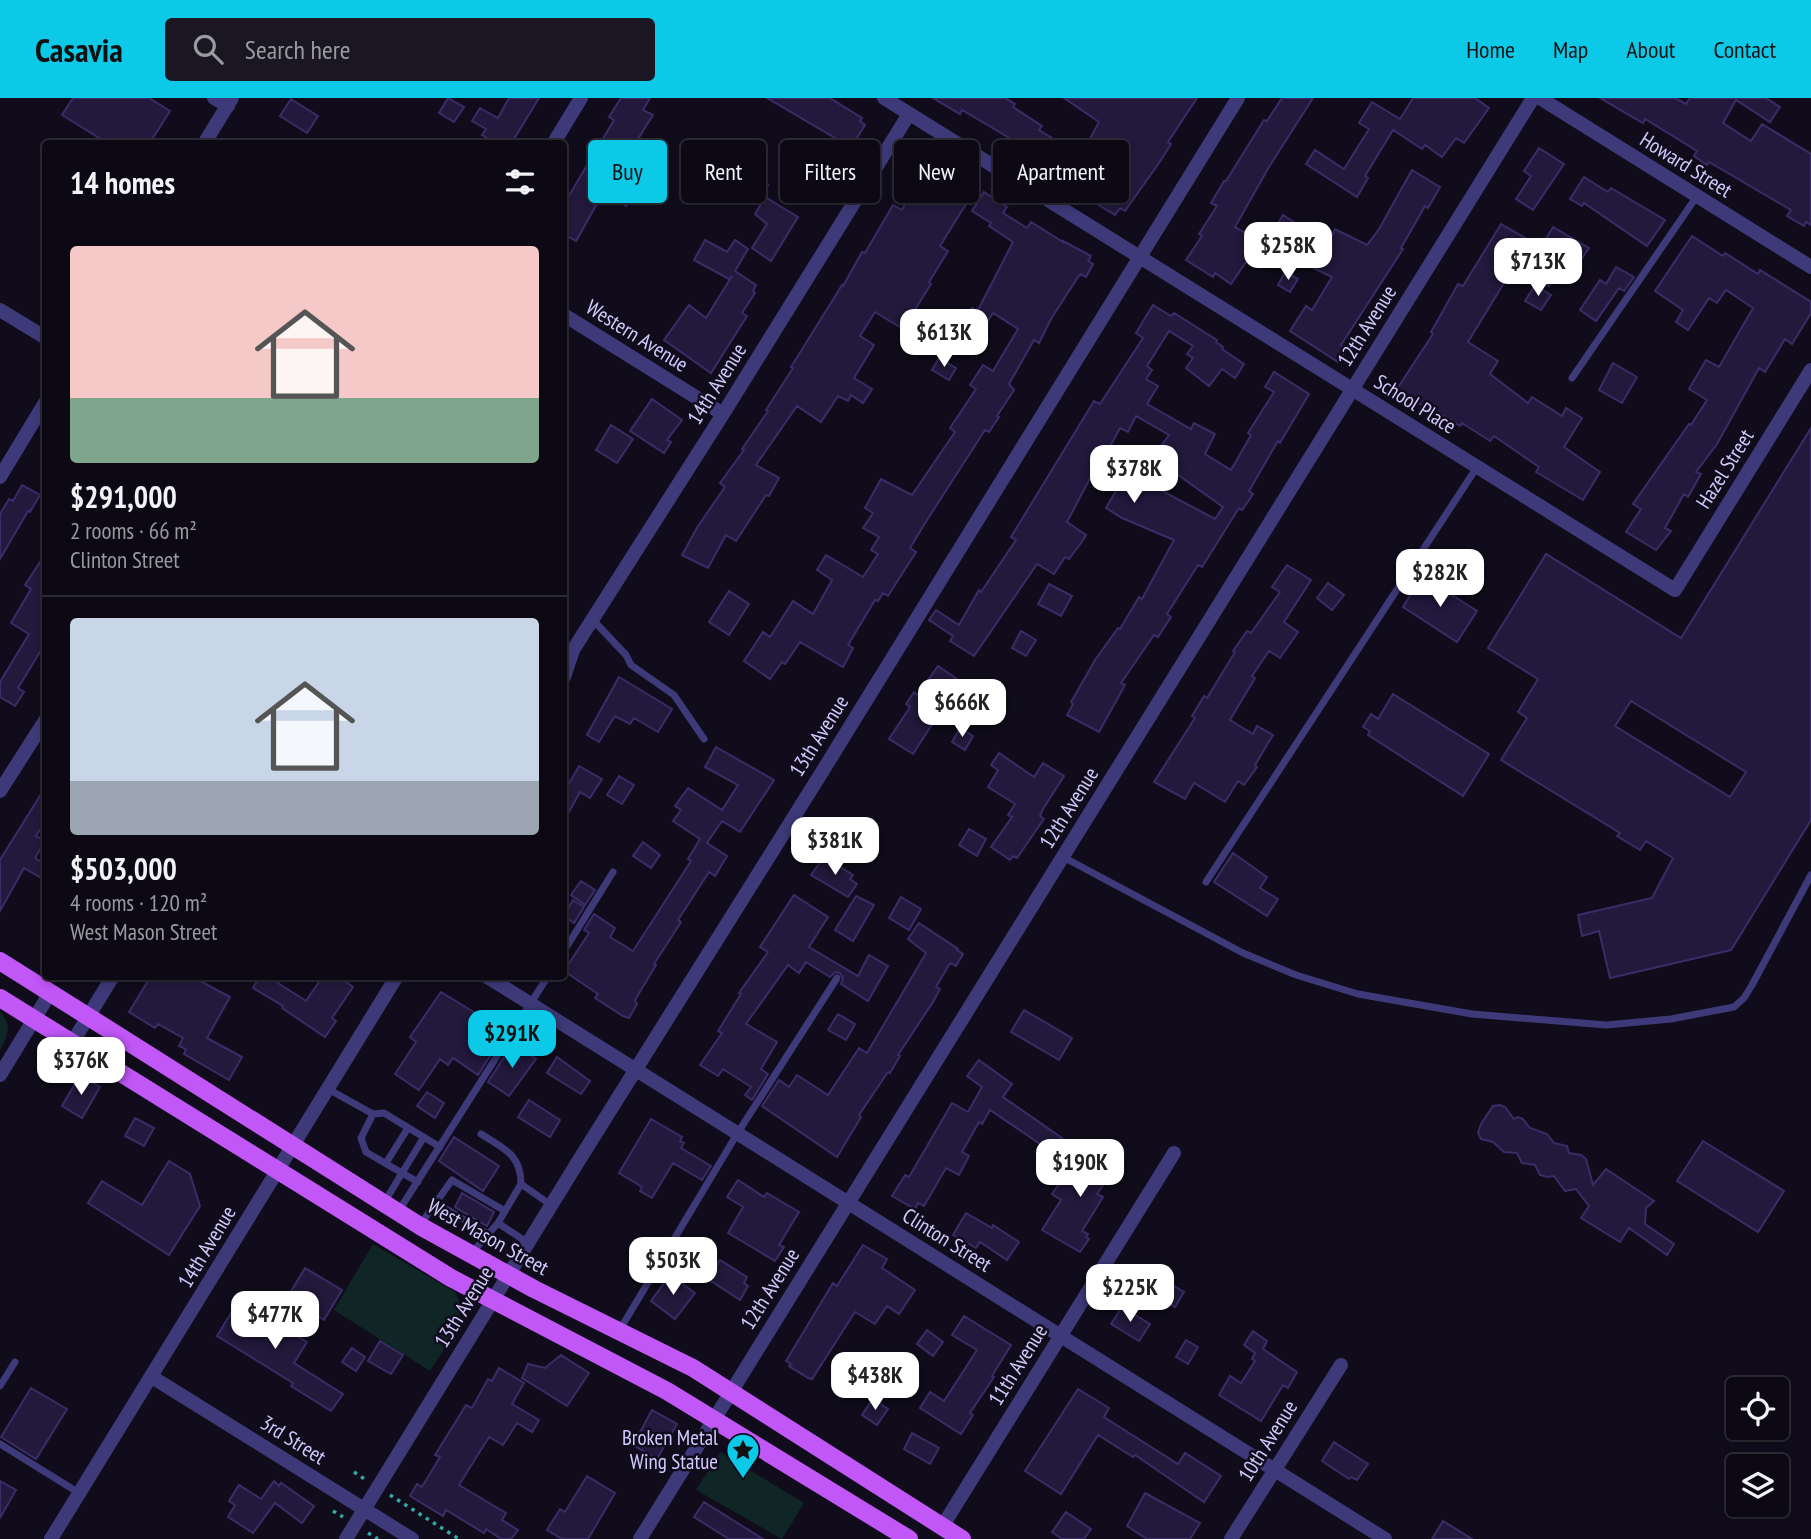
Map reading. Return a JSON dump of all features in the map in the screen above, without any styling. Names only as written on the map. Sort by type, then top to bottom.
[{"type":"main road","name":"West Mason Street","points":[[0,961],[420,1226],[508,1275],[669,1355],[962,1539]]},
{"type":"main road","points":[[0,998],[451,1278],[667,1391],[909,1539]]},
{"type":"street","points":[[206,140],[230,102],[214,98]]},
{"type":"street","points":[[555,140],[581,98]]},
{"type":"street","name":"School Place","points":[[884,98],[1675,590]]},
{"type":"street","name":"13th Avenue","points":[[346,1539],[1238,98]]},
{"type":"street","name":"12th Avenue","points":[[640,1539],[1533,98]]},
{"type":"street","name":"Howard Street","points":[[1540,98],[1811,267]]},
{"type":"street","name":"14th Avenue","points":[[567,668],[573,650],[592,619],[909,114]]},
{"type":"street","points":[[0,310],[42,336]]},
{"type":"street","name":"Western Avenue","points":[[567,317],[723,414]]},
{"type":"street","name":"Hazel Street","points":[[1675,590],[1811,370]]},
{"type":"street","points":[[3,472],[42,408]]},
{"type":"street","points":[[0,791],[42,725]]},
{"type":"street","points":[[72,1043],[111,980]]},
{"type":"street","name":"14th Avenue","points":[[51,1539],[395,980]]},
{"type":"street","name":"Clinton Street","points":[[492,980],[1385,1539]]},
{"type":"street","points":[[0,1076],[50,993]]},
{"type":"street","name":"11th Avenue","points":[[942,1527],[1174,1153]]},
{"type":"street","name":"10th Avenue","points":[[1231,1539],[1341,1365]]},
{"type":"street","name":"3rd Street","points":[[152,1377],[412,1539]]},
{"type":"lane","points":[[1572,378],[1696,196]]},
{"type":"lane","points":[[1206,881],[1477,467]]},
{"type":"lane","points":[[592,619],[626,654],[631,665],[674,695],[704,739]]},
{"type":"lane","points":[[1063,858],[1243,953],[1316,981],[1358,994],[1472,1014],[1589,1025],[1650,1022],[1734,1007],[1752,985],[1811,875]]},
{"type":"lane","points":[[567,946],[612,872]]},
{"type":"lane","points":[[619,1331],[737,1134],[837,978]]},
{"type":"lane","points":[[391,1207],[418,1182],[545,980]]},
{"type":"lane","points":[[328,1089],[373,1114],[384,1113],[440,1147]]},
{"type":"lane","points":[[373,1114],[361,1138],[366,1152],[418,1182]]},
{"type":"lane","points":[[386,1163],[408,1128]]},
{"type":"lane","points":[[470,1255],[498,1223],[521,1184],[522,1172],[517,1158],[481,1134]]},
{"type":"lane","points":[[391,1207],[402,1173],[424,1137]]},
{"type":"lane","points":[[420,1226],[452,1180],[505,1211]]},
{"type":"lane","points":[[521,1184],[551,1205]]},
{"type":"lane","points":[[436,1203],[488,1234]]},
{"type":"lane","points":[[498,1223],[528,1243]]},
{"type":"lane","points":[[0,1386],[15,1362]]},
{"type":"lane","points":[[0,1444],[80,1493]]},
{"type":"path","points":[[354,1472],[459,1539]]},
{"type":"green space","points":[[0,1012],[8,1026],[0,1051]]},
{"type":"green space","points":[[373,1244],[455,1292],[459,1301],[458,1322],[430,1371],[334,1310]]},
{"type":"green space","points":[[720,1452],[804,1503],[782,1539],[696,1490]]},
{"type":"building","points":[[73,98],[149,98],[170,111],[152,140],[103,140],[62,115]]},
{"type":"building","points":[[448,98],[464,107],[454,122],[439,113]]},
{"type":"building","points":[[509,98],[539,98],[513,140],[490,140],[482,135],[486,129],[472,121],[480,108],[498,118]]},
{"type":"building","points":[[621,98],[650,98],[643,110],[653,115],[637,140],[602,140],[614,120],[609,117]]},
{"type":"building","points":[[767,98],[830,98],[862,118],[860,121],[865,125],[856,140],[834,140],[835,138]]},
{"type":"building","points":[[933,98],[1005,98],[1015,104],[1013,107],[1042,126],[1039,130],[1055,140],[1012,140],[962,110],[960,114]]},
{"type":"building","points":[[1064,98],[1197,98],[1168,142],[1171,144],[1159,163],[1125,211],[1120,208],[1115,215],[1095,203],[1129,203],[1129,140],[1089,140],[1099,122]]},
{"type":"building","points":[[1282,98],[1313,98],[1235,227],[1260,241],[1231,284],[1215,273],[1213,277],[1186,260],[1217,206],[1211,203],[1224,181],[1264,120],[1267,121]]},
{"type":"building","points":[[1413,98],[1475,98],[1489,108],[1464,143],[1456,138],[1442,157],[1425,145],[1422,149],[1393,130],[1365,176],[1368,178],[1357,197],[1306,164],[1315,150],[1344,169],[1369,129],[1359,123],[1372,102],[1400,119]]},
{"type":"building","points":[[1600,98],[1675,98],[1686,104],[1690,98],[1766,98],[1780,107],[1770,122],[1736,100],[1723,123],[1751,141],[1762,124],[1811,154],[1811,225],[1806,222],[1804,226],[1787,216],[1791,210],[1709,162],[1707,165],[1694,156],[1697,151],[1645,119],[1643,123]]},
{"type":"building","points":[[291,99],[318,116],[307,133],[280,116]]},
{"type":"building","points":[[1539,148],[1564,164],[1533,210],[1516,199],[1531,176],[1524,171]]},
{"type":"building","points":[[588,164],[588,203],[597,203],[576,241],[567,236],[567,199]]},
{"type":"building","points":[[1412,170],[1440,187],[1428,208],[1425,206],[1401,248],[1403,249],[1341,345],[1347,348],[1338,362],[1290,331],[1306,306],[1312,310],[1332,277],[1311,267],[1319,251],[1324,254],[1335,229],[1367,245]]},
{"type":"building","points":[[1584,177],[1608,192],[1611,188],[1665,220],[1647,246],[1584,203],[1582,206],[1570,199]]},
{"type":"building","points":[[984,192],[993,198],[993,203],[1001,203],[1007,207],[1003,213],[1027,228],[1031,222],[1091,256],[1088,261],[1093,264],[1086,277],[1081,274],[1078,277],[1039,343],[1034,340],[1009,384],[1014,390],[997,416],[999,417],[989,432],[985,430],[927,520],[910,548],[916,552],[888,596],[883,593],[878,601],[875,600],[848,645],[853,648],[843,667],[800,642],[785,664],[782,662],[770,679],[744,661],[763,632],[770,637],[793,601],[813,614],[832,580],[817,570],[826,555],[863,577],[878,554],[871,550],[879,537],[863,528],[873,513],[865,508],[881,479],[912,495],[955,432],[950,428],[976,389],[970,385],[983,365],[993,371],[1018,329],[993,313],[982,330],[965,319],[972,308],[977,312],[1013,242],[972,211]]},
{"type":"building","points":[[766,198],[798,217],[771,261],[752,248],[767,224],[755,214],[761,203],[766,203]]},
{"type":"building","points":[[906,203],[967,203],[940,246],[948,251],[903,329],[875,312],[860,336],[874,345],[854,378],[872,389],[863,403],[851,395],[848,401],[838,396],[821,422],[797,406],[756,465],[779,478],[736,541],[726,535],[708,568],[682,555],[725,487],[720,483],[768,411],[766,410],[793,368],[791,367],[862,252],[865,253],[893,205],[902,210]]},
{"type":"building","points":[[1283,215],[1300,226],[1277,265],[1260,254]]},
{"type":"building","points":[[1501,224],[1541,247],[1553,227],[1589,248],[1579,263],[1567,256],[1549,286],[1515,265],[1468,342],[1498,361],[1490,374],[1528,403],[1532,397],[1562,416],[1566,408],[1582,418],[1564,447],[1600,472],[1583,500],[1536,472],[1539,467],[1494,436],[1490,441],[1462,423],[1460,426],[1437,412],[1436,414],[1397,389],[1433,334],[1431,332],[1458,284],[1463,286]]},
{"type":"building","points":[[1692,236],[1758,274],[1760,270],[1811,302],[1811,313],[1792,344],[1785,339],[1765,372],[1759,368],[1717,444],[1696,472],[1701,474],[1688,497],[1684,494],[1665,528],[1671,531],[1656,550],[1626,532],[1641,509],[1633,504],[1707,400],[1689,389],[1706,360],[1719,367],[1753,308],[1726,290],[1717,303],[1709,298],[1688,330],[1676,322],[1683,310],[1655,291]]},
{"type":"building","points":[[705,240],[727,252],[735,240],[748,249],[735,271],[756,285],[753,291],[755,293],[742,313],[747,316],[711,373],[664,340],[689,305],[706,318],[732,276],[729,279],[694,260]]},
{"type":"building","points":[[1616,267],[1634,277],[1624,291],[1619,288],[1596,321],[1580,310],[1600,280],[1606,284]]},
{"type":"building","points":[[1285,272],[1298,279],[1290,292],[1278,285]]},
{"type":"building","points":[[1535,285],[1551,295],[1541,310],[1525,301]]},
{"type":"building","points":[[1153,305],[1171,316],[1174,313],[1217,340],[1222,349],[1244,364],[1235,378],[1222,369],[1209,386],[1186,368],[1193,358],[1187,354],[1193,346],[1169,331],[1147,366],[1152,370],[1146,379],[1158,386],[1147,404],[1191,429],[1194,423],[1215,434],[1205,454],[1231,470],[1251,435],[1248,433],[1274,392],[1265,387],[1274,372],[1309,394],[1249,491],[1253,494],[1242,510],[1239,508],[1202,567],[1198,565],[1167,614],[1171,617],[1158,637],[1154,635],[1121,683],[1125,685],[1099,732],[1067,715],[1073,704],[1071,702],[1095,660],[1118,628],[1120,629],[1139,597],[1142,599],[1174,540],[1122,518],[1106,508],[1127,472],[1215,519],[1223,507],[1153,457],[1169,435],[1136,416],[1128,432],[1120,428],[1107,452],[1119,458],[1112,471],[1098,463],[1067,522],[1086,535],[1081,543],[1069,559],[1065,557],[1054,574],[1037,564],[974,656],[950,641],[953,636],[929,620],[936,610],[959,625],[979,590],[981,592],[1016,540],[1011,537],[1094,401],[1100,404],[1143,338],[1136,333]]},
{"type":"building","points":[[939,358],[956,368],[949,380],[932,370]]},
{"type":"building","points":[[1613,363],[1637,377],[1622,403],[1599,390]]},
{"type":"building","points":[[652,399],[682,420],[667,440],[671,442],[664,453],[630,431]]},
{"type":"building","points":[[611,425],[633,439],[617,463],[596,450]]},
{"type":"building","points":[[1811,428],[1811,820],[1731,950],[1610,978],[1599,931],[1582,936],[1578,915],[1652,898],[1673,858],[1646,841],[1640,850],[1617,836],[1620,833],[1501,760],[1527,718],[1518,712],[1538,679],[1488,648],[1546,554],[1681,638]],"holes":[[[1631,701],[1746,772],[1730,797],[1615,726]]]},
{"type":"building","points":[[22,485],[40,495],[0,559],[0,514],[9,499],[13,501]]},
{"type":"building","points":[[42,559],[42,649],[18,688],[24,692],[15,706],[0,697],[0,682],[29,634],[11,623],[31,589],[25,585]]},
{"type":"building","points":[[1287,565],[1311,580],[1284,622],[1298,632],[1280,658],[1269,651],[1252,676],[1255,678],[1230,720],[1253,734],[1257,726],[1273,735],[1255,765],[1257,767],[1244,785],[1238,781],[1225,802],[1194,783],[1185,799],[1154,782],[1195,718],[1192,716],[1204,696],[1207,698],[1235,652],[1233,651],[1247,631],[1251,633],[1280,592],[1272,587]]},
{"type":"building","points":[[1422,576],[1477,611],[1457,642],[1403,607]]},
{"type":"building","points":[[1328,583],[1344,595],[1332,610],[1317,598]]},
{"type":"building","points":[[1049,584],[1072,596],[1061,616],[1038,604]]},
{"type":"building","points":[[729,591],[749,604],[729,635],[709,622]]},
{"type":"building","points":[[1021,631],[1036,640],[1026,656],[1012,648]]},
{"type":"building","points":[[938,666],[960,681],[913,754],[889,739],[910,707],[906,704],[914,692],[917,695]]},
{"type":"building","points":[[619,677],[672,709],[658,732],[634,718],[630,724],[615,716],[599,742],[587,735]]},
{"type":"building","points":[[1393,694],[1489,754],[1463,796],[1368,735],[1370,731],[1363,727],[1371,714],[1378,719]]},
{"type":"building","points":[[960,728],[973,736],[965,750],[952,742]]},
{"type":"building","points":[[716,747],[774,780],[740,832],[722,821],[707,843],[727,856],[715,876],[709,872],[678,920],[681,922],[654,964],[656,965],[635,1000],[637,1004],[629,1018],[595,998],[598,994],[567,973],[567,966],[589,933],[584,930],[594,914],[615,928],[610,937],[633,951],[691,861],[688,859],[700,839],[673,821],[681,810],[675,806],[688,788],[722,810],[738,785],[705,767]]},
{"type":"building","points":[[999,753],[1034,777],[1043,763],[1064,776],[1043,809],[1040,816],[1044,819],[1017,858],[1013,856],[1010,860],[991,847],[1012,817],[1008,815],[1015,804],[988,787],[998,770],[991,765]]},
{"type":"building","points":[[579,766],[602,779],[590,798],[580,792],[567,816],[567,787]]},
{"type":"building","points":[[619,776],[634,785],[622,804],[607,795]]},
{"type":"building","points":[[42,792],[42,827],[36,836],[42,839],[42,846],[35,858],[42,862],[42,879],[24,868],[0,911],[0,860]]},
{"type":"building","points":[[969,829],[986,839],[977,856],[959,845]]},
{"type":"building","points":[[643,842],[660,855],[651,868],[633,856]]},
{"type":"building","points":[[1233,853],[1267,877],[1260,888],[1278,899],[1267,916],[1214,882]]},
{"type":"building","points":[[824,857],[853,875],[850,879],[857,884],[848,897],[811,875]]},
{"type":"building","points":[[581,881],[595,890],[585,905],[571,895]]},
{"type":"building","points":[[794,895],[828,917],[809,947],[858,976],[869,955],[888,966],[868,1001],[841,984],[843,978],[840,973],[835,972],[830,977],[806,962],[799,973],[788,965],[746,1024],[777,1042],[761,1069],[768,1074],[752,1100],[745,1095],[751,1087],[723,1069],[718,1076],[700,1065],[722,1033],[718,1031],[741,994],[739,993],[768,952],[760,947]]},
{"type":"building","points":[[856,896],[874,905],[853,941],[835,930]]},
{"type":"building","points":[[901,897],[921,909],[909,930],[889,918]]},
{"type":"building","points":[[573,900],[584,907],[574,923],[567,918],[567,911]]},
{"type":"building","points":[[919,923],[963,954],[956,966],[950,963],[936,987],[940,989],[933,1002],[898,1055],[900,1056],[890,1073],[888,1072],[859,1115],[861,1117],[837,1157],[762,1106],[779,1080],[789,1087],[797,1075],[828,1095],[859,1048],[867,1053],[926,953],[908,939]]},
{"type":"building","points":[[149,980],[198,980],[230,997],[207,1038],[242,1057],[229,1080],[184,1054],[186,1049],[179,1046],[183,1038],[158,1024],[155,1028],[129,1012]]},
{"type":"building","points":[[258,980],[280,980],[278,983],[306,1001],[320,980],[343,980],[353,987],[332,1018],[336,1021],[325,1037],[253,988]]},
{"type":"building","points":[[441,992],[477,1014],[476,1016],[483,1020],[480,1024],[500,1040],[478,1075],[453,1058],[448,1065],[440,1059],[419,1090],[395,1074],[416,1042],[410,1037]]},
{"type":"building","points":[[1024,1010],[1072,1038],[1059,1060],[1011,1032]]},
{"type":"building","points":[[838,1014],[855,1024],[846,1040],[828,1030]]},
{"type":"building","points":[[518,1046],[536,1059],[509,1096],[488,1082],[510,1048],[514,1052]]},
{"type":"building","points":[[557,1057],[590,1081],[581,1094],[547,1073]]},
{"type":"building","points":[[979,1060],[1012,1084],[1003,1097],[1062,1138],[1052,1152],[990,1110],[982,1124],[979,1122],[962,1152],[969,1156],[959,1175],[946,1168],[924,1206],[918,1203],[915,1209],[892,1196],[905,1175],[909,1177],[952,1103],[968,1112],[982,1087],[967,1076]]},
{"type":"building","points":[[80,1075],[100,1087],[82,1118],[62,1106]]},
{"type":"building","points":[[427,1092],[444,1103],[435,1118],[417,1106]]},
{"type":"building","points":[[529,1100],[560,1120],[550,1137],[518,1117]]},
{"type":"building","points":[[1493,1106],[1505,1107],[1514,1119],[1523,1119],[1530,1128],[1547,1134],[1554,1143],[1567,1146],[1569,1153],[1581,1155],[1586,1159],[1593,1185],[1606,1169],[1654,1201],[1646,1208],[1645,1224],[1674,1244],[1667,1255],[1629,1228],[1620,1242],[1581,1218],[1589,1206],[1576,1189],[1565,1191],[1554,1176],[1540,1175],[1535,1165],[1522,1163],[1517,1153],[1504,1152],[1493,1142],[1481,1139],[1478,1133],[1481,1124]]},
{"type":"building","points":[[135,1118],[154,1128],[144,1146],[125,1136]]},
{"type":"building","points":[[651,1119],[682,1137],[680,1141],[684,1143],[681,1148],[711,1166],[702,1180],[673,1163],[652,1198],[640,1191],[642,1187],[619,1173]]},
{"type":"building","points":[[454,1137],[499,1166],[483,1191],[439,1161]]},
{"type":"building","points":[[1703,1141],[1784,1191],[1758,1232],[1677,1181]]},
{"type":"building","points":[[1091,1143],[1119,1162],[1097,1194],[1103,1197],[1082,1231],[1088,1234],[1086,1237],[1089,1239],[1080,1252],[1042,1230],[1061,1200],[1052,1194],[1062,1179],[1071,1184],[1085,1162],[1080,1158]]},
{"type":"building","points":[[169,1161],[190,1174],[200,1206],[169,1255],[88,1203],[102,1181],[142,1205]]},
{"type":"building","points":[[738,1180],[764,1197],[767,1193],[799,1212],[779,1245],[784,1247],[775,1261],[728,1233],[743,1207],[727,1197]]},
{"type":"building","points":[[462,1193],[494,1212],[487,1226],[455,1207]]},
{"type":"building","points":[[966,1213],[992,1228],[993,1225],[1019,1242],[1007,1260],[980,1242],[976,1248],[953,1235]]},
{"type":"building","points":[[699,1240],[716,1251],[708,1263],[691,1252]]},
{"type":"building","points":[[863,1245],[887,1259],[882,1268],[915,1290],[899,1314],[887,1306],[875,1324],[855,1312],[812,1379],[808,1378],[789,1366],[791,1364],[786,1361],[833,1283],[837,1286]]},
{"type":"building","points":[[720,1260],[747,1277],[744,1283],[748,1286],[740,1300],[708,1279]]},
{"type":"building","points":[[305,1268],[342,1290],[324,1320],[287,1298]]},
{"type":"building","points":[[1151,1272],[1184,1292],[1175,1307],[1143,1287]]},
{"type":"building","points":[[670,1275],[695,1293],[675,1319],[651,1301]]},
{"type":"building","points":[[239,1300],[307,1342],[294,1363],[343,1394],[331,1411],[291,1386],[293,1383],[217,1336]]},
{"type":"building","points":[[1122,1307],[1150,1324],[1139,1341],[1111,1324]]},
{"type":"building","points":[[964,1316],[1011,1345],[970,1413],[973,1415],[961,1434],[920,1408],[930,1392],[944,1401],[977,1350],[952,1335]]},
{"type":"building","points":[[927,1330],[943,1342],[933,1356],[917,1344]]},
{"type":"building","points":[[1253,1331],[1267,1341],[1263,1349],[1297,1372],[1288,1388],[1283,1385],[1261,1421],[1219,1395],[1230,1376],[1241,1383],[1255,1361],[1252,1359],[1255,1353],[1244,1345]]},
{"type":"building","points":[[1186,1340],[1198,1347],[1188,1364],[1176,1357]]},
{"type":"building","points":[[380,1341],[403,1355],[391,1374],[368,1361]]},
{"type":"building","points":[[352,1348],[365,1357],[356,1371],[342,1362]]},
{"type":"building","points":[[561,1355],[589,1373],[567,1406],[522,1378],[528,1364],[545,1368]]},
{"type":"building","points":[[499,1368],[524,1383],[512,1404],[539,1420],[532,1432],[517,1423],[503,1445],[489,1437],[459,1485],[506,1513],[502,1520],[518,1530],[511,1539],[501,1539],[486,1529],[484,1533],[446,1510],[443,1516],[410,1496],[417,1484],[422,1487],[440,1457],[435,1455],[466,1405],[472,1408],[488,1379],[492,1381]]},
{"type":"building","points":[[31,1388],[67,1409],[36,1459],[1,1437]]},
{"type":"building","points":[[1078,1389],[1109,1408],[1104,1417],[1178,1464],[1185,1453],[1221,1476],[1204,1502],[1135,1455],[1133,1457],[1098,1435],[1061,1494],[1025,1471]]},
{"type":"building","points":[[873,1399],[888,1409],[877,1425],[862,1415]]},
{"type":"building","points":[[652,1410],[677,1424],[657,1459],[633,1445]]},
{"type":"building","points":[[912,1433],[939,1448],[930,1464],[904,1449]]},
{"type":"building","points":[[1334,1442],[1368,1464],[1357,1480],[1351,1477],[1349,1479],[1322,1461]]},
{"type":"building","points":[[587,1476],[615,1493],[588,1539],[562,1539],[547,1530],[560,1509],[565,1512]]},
{"type":"building","points":[[0,1481],[16,1490],[0,1518]]},
{"type":"building","points":[[274,1481],[314,1506],[302,1523],[275,1503],[253,1533],[228,1517],[235,1505],[229,1501],[239,1485],[261,1499]]},
{"type":"building","points":[[1145,1493],[1200,1523],[1190,1539],[1147,1539],[1127,1526]]},
{"type":"building","points":[[704,1502],[763,1539],[729,1539],[694,1517]]},
{"type":"building","points":[[1066,1512],[1091,1529],[1084,1539],[1062,1539],[1052,1532]]},
{"type":"building","points":[[1443,1521],[1472,1539],[1432,1539]]},
{"type":"place","name":"Broken Metal Wing Statue","points":[[743,1480]]}]
